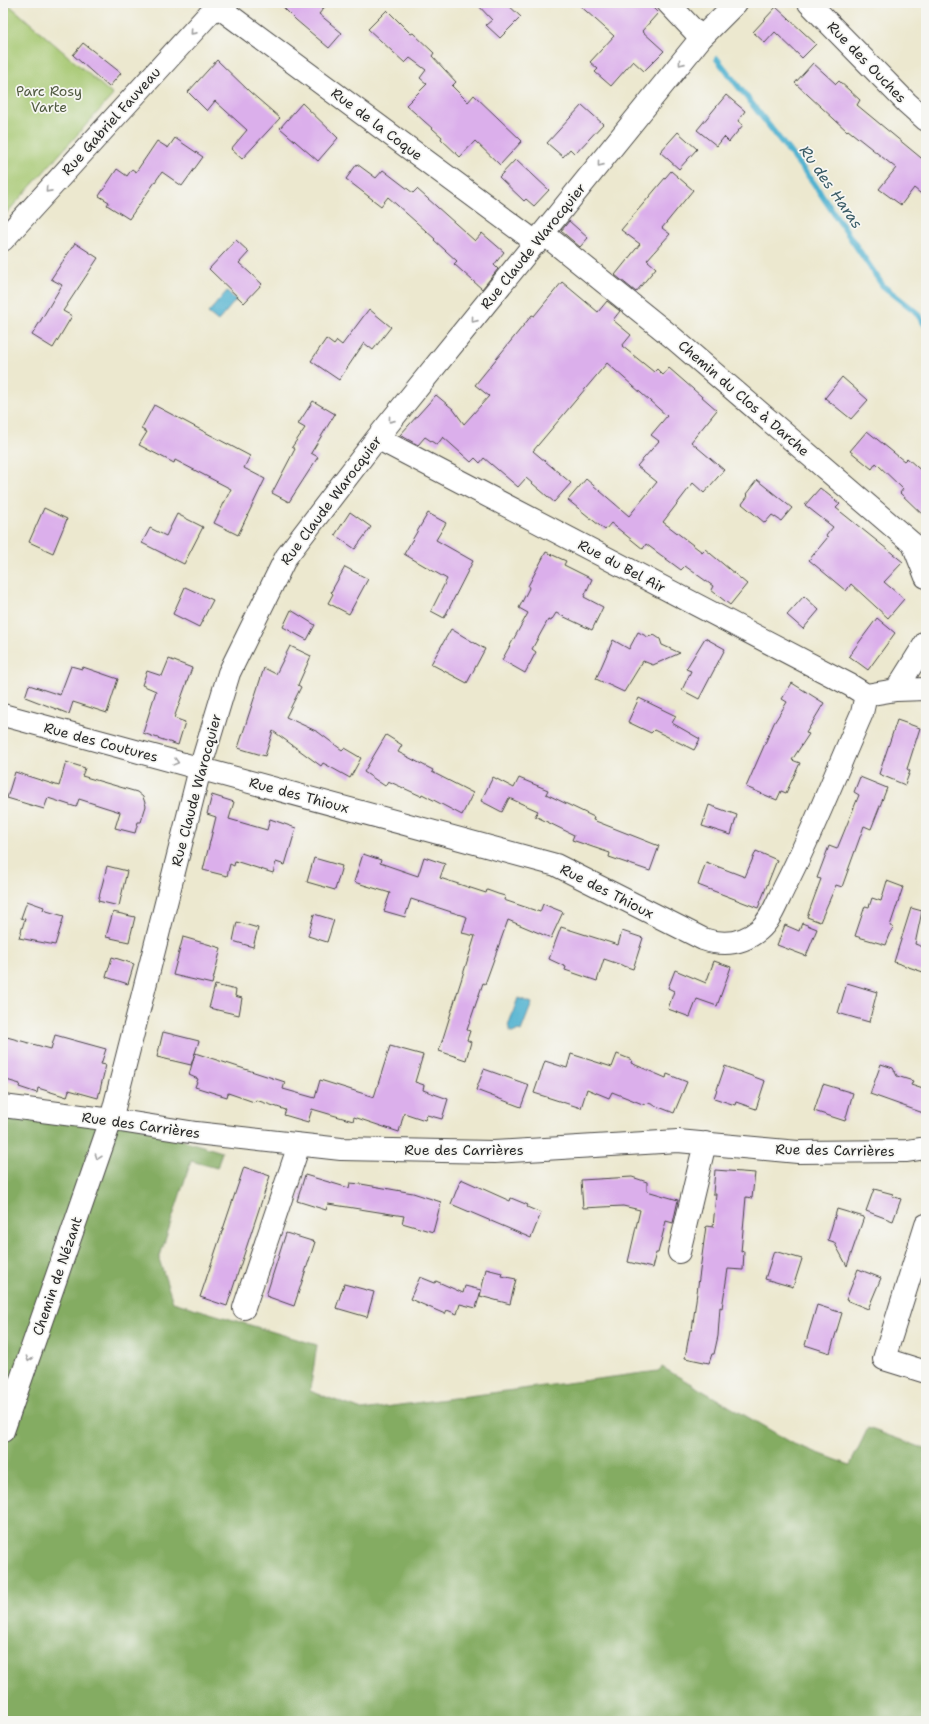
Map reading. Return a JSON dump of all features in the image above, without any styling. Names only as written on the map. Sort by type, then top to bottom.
[{"type":"street","points":[[668,3],[701,38]]},
{"type":"street","name":"Rue Claude Warocquier","points":[[111,1120],[200,769],[229,673],[286,557],[377,438],[701,38],[736,3]]},
{"type":"street","name":"Rue des Ouches","points":[[809,3],[907,104],[926,120]]},
{"type":"street","name":"Rue de la Coque","points":[[218,4],[540,238]]},
{"type":"street","name":"Rue Gabriel Fauveau","points":[[3,240],[218,4]]},
{"type":"street","name":"Chemin du Clos à Darche","points":[[540,238],[672,337],[913,544],[926,577]]},
{"type":"street","name":"Rue du Bel Air","points":[[377,438],[850,685],[866,695]]},
{"type":"street","points":[[896,690],[926,642]]},
{"type":"street","points":[[866,695],[896,690],[926,689]]},
{"type":"street","name":"Rue des Thioux","points":[[200,769],[556,865],[703,939],[713,942],[735,943],[746,939],[760,929],[768,919],[796,866],[862,713],[866,695]]},
{"type":"street","name":"Rue des Coutures","points":[[3,715],[200,769]]},
{"type":"street","name":"Rue des Carrières","points":[[3,1106],[111,1120],[196,1134],[341,1150],[494,1152],[678,1141],[798,1152],[907,1151],[926,1148]]},
{"type":"street","name":"Chemin de Nézant","points":[[3,1431],[111,1120]]},
{"type":"street","points":[[679,1252],[705,1143]]},
{"type":"street","points":[[244,1308],[299,1145]]},
{"type":"street","points":[[926,1225],[884,1359],[926,1372]]},
{"type":"green space","name":"Parc Rosy Varte","points":[[3,3],[7,3],[113,95],[3,217]]},
{"type":"green space","points":[[3,1112],[134,1125],[222,1152],[217,1168],[191,1161],[159,1259],[173,1302],[317,1345],[310,1391],[362,1410],[658,1371],[662,1367],[794,1444],[850,1465],[868,1428],[926,1449],[926,1721],[3,1721]]},
{"type":"water","points":[[227,291],[236,300],[218,321],[208,313]]},
{"type":"water","points":[[518,998],[532,1003],[521,1031],[518,1030],[511,1032],[508,1026]]},
{"type":"building","points":[[279,3],[328,3],[319,14],[342,33],[329,48],[296,20]]},
{"type":"building","points":[[476,3],[506,3],[521,17],[500,38],[486,25],[492,20]]},
{"type":"building","points":[[577,3],[648,3],[658,13],[642,31],[664,51],[644,71],[633,61],[611,86],[595,72],[598,69],[590,62],[614,36]]},
{"type":"building","points":[[776,7],[816,44],[802,58],[775,32],[765,43],[753,32]]},
{"type":"building","points":[[387,10],[411,34],[413,33],[434,53],[432,56],[456,82],[452,86],[468,102],[474,95],[522,141],[500,165],[475,141],[460,157],[441,139],[442,137],[406,105],[427,84],[420,78],[426,70],[410,58],[405,63],[368,29]]},
{"type":"building","points":[[83,43],[121,73],[109,87],[73,55]]},
{"type":"building","points":[[217,60],[280,118],[242,159],[231,149],[247,130],[215,101],[207,111],[188,92]]},
{"type":"building","points":[[813,63],[836,84],[839,81],[860,100],[857,105],[926,162],[926,198],[914,188],[901,205],[879,189],[896,168],[848,130],[847,131],[795,83]]},
{"type":"building","points":[[726,95],[745,111],[738,121],[743,125],[729,142],[724,137],[717,146],[697,130]]},
{"type":"building","points":[[302,103],[338,138],[318,161],[280,128]]},
{"type":"building","points":[[582,105],[603,124],[575,154],[570,149],[563,157],[547,143]]},
{"type":"building","points":[[678,132],[697,149],[679,169],[660,152]]},
{"type":"building","points":[[175,138],[203,157],[182,186],[162,172],[129,219],[107,205],[109,202],[99,196],[117,169],[127,176],[132,169],[136,172],[157,141],[168,148]]},
{"type":"building","points":[[516,159],[549,190],[534,206],[526,199],[524,201],[499,177]]},
{"type":"building","points":[[357,164],[376,178],[383,170],[413,193],[417,189],[475,241],[482,233],[504,252],[494,265],[498,269],[482,289],[454,264],[457,261],[434,240],[435,239],[388,197],[381,206],[346,179]]},
{"type":"building","points":[[671,171],[693,190],[662,228],[670,234],[647,260],[656,268],[636,292],[615,275],[640,244],[621,230]]},
{"type":"building","points":[[569,221],[588,238],[580,247],[561,231]]},
{"type":"building","points":[[236,240],[249,252],[239,263],[262,284],[244,303],[209,269]]},
{"type":"building","points":[[75,243],[98,258],[63,311],[72,316],[53,348],[32,335],[62,285],[51,279]]},
{"type":"building","points":[[562,282],[598,312],[607,301],[620,311],[613,320],[631,335],[622,346],[654,372],[657,369],[663,375],[669,368],[717,410],[691,442],[724,470],[704,493],[693,483],[663,522],[702,552],[705,549],[747,584],[730,605],[711,590],[713,586],[685,566],[681,570],[646,544],[643,549],[611,523],[605,530],[568,500],[586,479],[629,516],[657,482],[637,466],[659,441],[651,435],[667,416],[607,363],[533,451],[571,483],[554,502],[526,478],[518,487],[484,458],[480,463],[475,458],[471,462],[443,437],[437,445],[425,437],[418,445],[400,435],[436,395],[453,409],[464,424],[489,396],[475,385],[532,315],[534,316]]},
{"type":"building","points":[[369,309],[391,327],[373,350],[364,343],[339,380],[311,361],[326,339],[334,345],[337,341],[342,345]]},
{"type":"building","points":[[842,377],[868,400],[851,419],[825,398]]},
{"type":"building","points":[[313,401],[335,414],[311,453],[318,457],[289,502],[272,493],[295,449],[292,447],[305,428],[298,424]]},
{"type":"building","points":[[154,405],[250,456],[244,468],[265,479],[238,535],[214,523],[231,489],[175,460],[174,463],[139,445],[147,432],[141,429]]},
{"type":"building","points":[[867,431],[904,461],[907,458],[926,475],[926,518],[900,493],[903,489],[876,463],[872,469],[850,451]]},
{"type":"building","points":[[757,480],[792,508],[781,521],[772,515],[765,523],[742,504],[748,496],[746,494]]},
{"type":"building","points":[[820,488],[840,504],[836,508],[903,562],[884,582],[904,599],[888,618],[851,584],[846,591],[809,560],[828,537],[826,536],[833,527],[805,505]]},
{"type":"building","points":[[44,508],[67,519],[53,553],[29,542]]},
{"type":"building","points":[[350,512],[371,527],[355,549],[335,535]]},
{"type":"building","points":[[428,513],[446,523],[436,540],[473,561],[444,618],[431,611],[447,579],[404,554]]},
{"type":"building","points":[[177,514],[203,527],[184,564],[142,543],[150,528],[166,536]]},
{"type":"building","points":[[546,552],[566,561],[564,565],[592,579],[584,597],[603,607],[592,630],[556,613],[551,621],[548,620],[532,649],[536,652],[525,673],[502,660],[528,613],[519,608],[529,588],[528,586]]},
{"type":"building","points":[[345,567],[368,579],[349,614],[328,603],[333,594],[331,592]]},
{"type":"building","points":[[185,587],[213,600],[199,627],[173,614]]},
{"type":"building","points":[[804,596],[819,610],[803,629],[787,615]]},
{"type":"building","points":[[291,610],[315,625],[307,640],[283,627]]},
{"type":"building","points":[[877,618],[895,633],[868,670],[849,656]]},
{"type":"building","points":[[451,629],[485,649],[467,683],[431,664]]},
{"type":"building","points":[[638,632],[648,637],[654,635],[660,639],[662,645],[680,653],[653,665],[643,661],[624,692],[596,679],[613,640],[629,649]]},
{"type":"building","points":[[705,638],[725,649],[699,699],[682,690],[691,671],[686,669]]},
{"type":"building","points":[[290,646],[311,656],[298,685],[301,687],[286,717],[318,732],[342,750],[344,748],[361,758],[350,778],[323,763],[321,766],[273,731],[265,756],[238,748],[264,668],[276,674]]},
{"type":"building","points":[[169,659],[192,668],[174,718],[185,722],[178,745],[143,733],[156,691],[142,685],[147,671],[162,676]]},
{"type":"building","points":[[71,666],[82,669],[83,667],[118,679],[107,713],[73,702],[69,714],[25,697],[29,685],[60,695]]},
{"type":"building","points":[[792,683],[824,703],[806,733],[809,734],[792,760],[800,763],[786,793],[781,791],[777,800],[746,787],[774,723],[787,702],[782,699]]},
{"type":"building","points":[[639,698],[676,716],[672,723],[700,739],[694,750],[654,730],[651,733],[628,722]]},
{"type":"building","points":[[897,720],[920,728],[907,769],[910,771],[905,785],[879,774]]},
{"type":"building","points":[[386,735],[402,745],[398,752],[433,770],[432,772],[473,793],[462,815],[422,794],[421,796],[388,781],[385,786],[364,772]]},
{"type":"building","points":[[66,762],[85,768],[82,776],[137,792],[143,797],[146,806],[141,822],[138,822],[135,833],[115,828],[120,812],[79,799],[76,807],[48,798],[44,809],[7,798],[15,772],[59,786]]},
{"type":"building","points":[[493,777],[514,788],[519,778],[548,790],[546,794],[594,817],[593,820],[659,846],[650,871],[609,857],[610,853],[572,840],[574,835],[535,816],[538,811],[509,798],[502,812],[481,801]]},
{"type":"building","points":[[860,777],[887,788],[871,829],[864,826],[842,887],[836,885],[820,922],[807,917],[821,879],[817,878],[829,846],[837,849],[859,795],[854,792]]},
{"type":"building","points":[[212,795],[234,802],[229,819],[267,830],[270,819],[296,828],[285,865],[276,862],[273,873],[235,861],[234,866],[230,864],[227,876],[203,870],[216,817],[207,814]]},
{"type":"building","points":[[709,805],[737,815],[731,835],[702,826]]},
{"type":"building","points":[[756,851],[777,860],[758,908],[698,885],[706,862],[745,877]]},
{"type":"building","points":[[363,854],[381,860],[380,863],[418,876],[424,857],[445,864],[440,878],[486,893],[487,890],[505,896],[504,900],[540,912],[543,904],[563,912],[551,938],[508,920],[485,984],[483,983],[467,1030],[470,1031],[467,1040],[471,1042],[466,1060],[439,1051],[475,936],[462,933],[467,917],[411,899],[405,917],[384,911],[390,893],[354,882]]},
{"type":"building","points":[[314,858],[342,866],[335,890],[307,882]]},
{"type":"building","points":[[107,866],[127,871],[119,906],[98,901]]},
{"type":"building","points":[[887,881],[903,887],[890,926],[893,927],[886,945],[855,936],[865,906],[869,907],[872,898],[881,901]]},
{"type":"building","points":[[27,901],[44,907],[43,910],[64,916],[55,945],[19,938],[25,919],[21,918]]},
{"type":"building","points":[[911,908],[922,911],[915,944],[926,948],[926,973],[894,962]]},
{"type":"building","points":[[113,912],[135,917],[129,942],[106,937]]},
{"type":"building","points":[[314,914],[334,920],[327,942],[308,936]]},
{"type":"building","points":[[237,922],[258,928],[253,947],[233,941]]},
{"type":"building","points":[[802,923],[817,929],[806,956],[777,945],[785,925],[799,931]]},
{"type":"building","points":[[561,927],[618,945],[622,931],[643,938],[633,969],[604,959],[597,981],[565,970],[566,967],[549,959]]},
{"type":"building","points":[[183,937],[221,948],[212,984],[173,975]]},
{"type":"building","points":[[112,957],[134,964],[128,984],[106,977]]},
{"type":"building","points":[[714,961],[731,967],[717,1006],[697,999],[690,1017],[668,1009],[674,991],[668,988],[675,970],[706,983]]},
{"type":"building","points":[[847,983],[877,992],[869,1022],[838,1013]]},
{"type":"building","points":[[215,985],[236,990],[235,996],[242,998],[239,1015],[209,1008]]},
{"type":"building","points":[[163,1032],[199,1041],[191,1065],[157,1057]]},
{"type":"building","points":[[55,1035],[106,1049],[101,1064],[106,1065],[98,1098],[69,1090],[67,1097],[38,1088],[37,1093],[19,1087],[20,1084],[3,1079],[3,1036],[51,1049]]},
{"type":"building","points":[[390,1046],[423,1055],[415,1082],[424,1085],[423,1090],[448,1099],[442,1119],[427,1115],[425,1120],[404,1113],[399,1132],[354,1117],[353,1121],[312,1109],[308,1122],[284,1115],[286,1110],[256,1100],[254,1102],[228,1093],[227,1097],[195,1087],[198,1079],[189,1075],[195,1053],[285,1082],[283,1089],[315,1098],[320,1080],[374,1097]]},
{"type":"building","points":[[571,1054],[612,1067],[617,1054],[632,1060],[631,1063],[666,1078],[667,1074],[687,1082],[674,1113],[646,1102],[645,1105],[612,1092],[609,1098],[587,1089],[581,1108],[534,1093],[545,1061],[567,1068]]},
{"type":"building","points":[[881,1064],[893,1068],[897,1076],[913,1081],[911,1085],[926,1090],[926,1114],[870,1094]]},
{"type":"building","points":[[725,1066],[765,1081],[756,1109],[736,1102],[735,1105],[714,1098]]},
{"type":"building","points":[[484,1069],[529,1085],[521,1107],[476,1090]]},
{"type":"building","points":[[823,1084],[853,1093],[845,1121],[814,1111]]},
{"type":"building","points":[[244,1167],[270,1176],[227,1306],[200,1297]]},
{"type":"building","points":[[715,1170],[755,1173],[752,1198],[746,1197],[741,1252],[744,1251],[743,1270],[728,1269],[722,1308],[720,1307],[718,1336],[714,1354],[712,1354],[709,1363],[685,1358],[690,1330],[692,1330],[706,1226],[713,1227],[716,1194],[713,1194]]},
{"type":"building","points":[[305,1175],[349,1188],[350,1183],[361,1184],[413,1193],[441,1202],[433,1232],[402,1223],[404,1216],[328,1204],[326,1210],[297,1201]]},
{"type":"building","points":[[632,1177],[647,1182],[647,1191],[678,1200],[673,1223],[666,1221],[658,1253],[656,1253],[652,1268],[628,1262],[640,1210],[623,1206],[583,1208],[581,1180]]},
{"type":"building","points":[[461,1179],[510,1201],[511,1198],[528,1205],[527,1207],[541,1213],[531,1238],[451,1204]]},
{"type":"building","points":[[874,1189],[893,1194],[892,1196],[901,1199],[893,1221],[866,1211]]},
{"type":"building","points":[[837,1209],[864,1217],[847,1266],[834,1242],[828,1240]]},
{"type":"building","points":[[286,1233],[315,1242],[294,1306],[266,1296]]},
{"type":"building","points":[[774,1251],[802,1259],[793,1287],[765,1279]]},
{"type":"building","points":[[486,1269],[502,1273],[501,1276],[516,1279],[510,1304],[480,1296]]},
{"type":"building","points":[[858,1269],[881,1278],[868,1309],[846,1300]]},
{"type":"building","points":[[420,1277],[435,1283],[436,1281],[463,1293],[465,1286],[481,1290],[476,1308],[460,1304],[457,1314],[447,1310],[445,1314],[410,1299]]},
{"type":"building","points":[[344,1284],[374,1292],[367,1317],[336,1308]]},
{"type":"building","points":[[817,1305],[842,1313],[830,1353],[805,1345]]},
{"type":"waterway","name":"Ru des Haras","points":[[717,59],[813,182],[883,286],[915,311],[926,326]]}]
